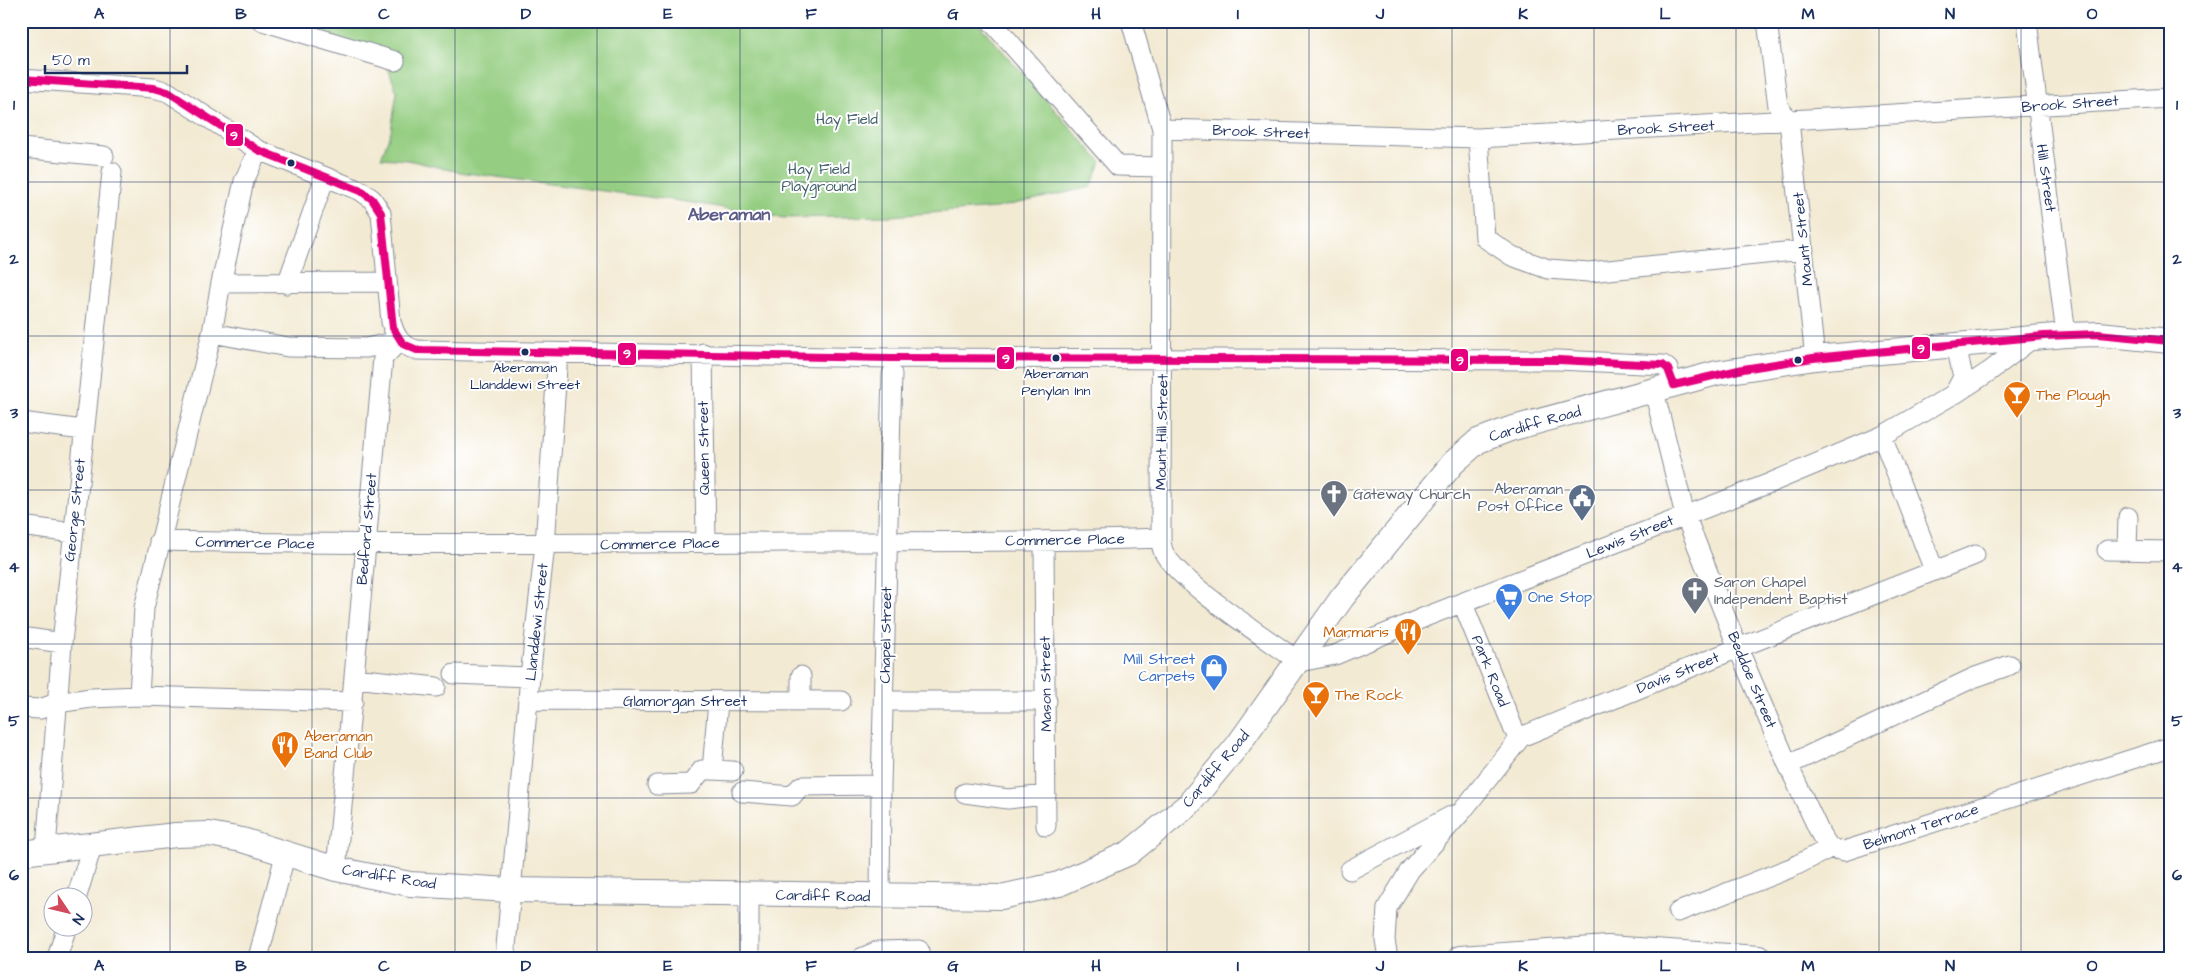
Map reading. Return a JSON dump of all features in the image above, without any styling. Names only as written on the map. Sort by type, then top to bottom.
[{"type":"main road","name":"Cardiff Road","points":[[21,853],[176,834],[209,834],[242,840],[286,852],[336,869],[410,884],[510,890],[880,897],[1001,897],[1059,884],[1129,853],[1188,805],[1238,745],[1299,662],[1342,598],[1453,463],[1478,441],[1510,429],[1717,374],[1815,358],[2066,335],[2099,334],[2170,341]]},
{"type":"main road","points":[[1460,958],[1608,948],[1759,958]]},
{"type":"street","points":[[262,21],[395,61]]},
{"type":"street","points":[[991,21],[1118,166],[1160,167]]},
{"type":"street","name":"Mount Hill Street","points":[[1131,21],[1162,129],[1160,167],[1161,538],[1164,552],[1180,572],[1203,592],[1299,662]]},
{"type":"street","points":[[1768,21],[1778,106],[1789,121]]},
{"type":"street","name":"Hill Street","points":[[2027,21],[2066,335]]},
{"type":"street","points":[[21,79],[154,88],[168,92],[258,150],[361,191],[372,199],[381,213],[391,322],[399,341],[407,347],[417,350],[558,353],[703,353],[892,358],[1162,360]]},
{"type":"street","name":"Brook Street","points":[[1162,129],[1478,138],[2170,98]]},
{"type":"street","name":"Mount Street","points":[[1789,121],[1815,358]]},
{"type":"street","points":[[1478,138],[1485,238],[1512,256],[1548,269],[1589,272],[1804,250]]},
{"type":"street","name":"George Street","points":[[21,148],[108,164],[62,643],[46,849]]},
{"type":"street","points":[[139,696],[144,608],[159,541],[212,333],[244,181],[258,150]]},
{"type":"street","points":[[287,284],[325,177]]},
{"type":"street","points":[[221,284],[387,282]]},
{"type":"street","points":[[212,333],[288,347],[366,348],[399,341]]},
{"type":"street","name":"Lewis Street","points":[[1299,662],[1335,655],[1770,483],[1882,436],[1990,371],[2033,338]]},
{"type":"street","name":"Bedford Street","points":[[336,869],[353,702],[365,545],[383,358],[399,341]]},
{"type":"street","points":[[1954,394],[1963,377],[1956,345]]},
{"type":"street","name":"Llanddewi Street","points":[[505,958],[530,677],[545,545],[558,353]]},
{"type":"street","name":"Queen Street","points":[[703,353],[706,543]]},
{"type":"street","name":"Beddoe Street","points":[[1162,360],[1337,358],[1558,360],[1663,365],[1668,369],[1664,388],[1685,515],[1738,648],[1788,765],[1821,835],[1830,848]]},
{"type":"street","name":"Chapel Street","points":[[880,897],[881,785],[885,701],[892,374]]},
{"type":"street","points":[[21,422],[83,430]]},
{"type":"street","points":[[1882,436],[1934,570]]},
{"type":"street","points":[[2127,550],[2128,517]]},
{"type":"street","points":[[21,526],[73,533]]},
{"type":"street","name":"Commerce Place","points":[[159,541],[365,545],[545,545],[1044,542],[1161,538]]},
{"type":"street","name":"Mason Street","points":[[1044,542],[1046,826]]},
{"type":"street","points":[[2107,550],[2170,551]]},
{"type":"street","name":"Davis Street","points":[[1520,737],[1738,648],[1975,555]]},
{"type":"street","name":"Park Road","points":[[1463,604],[1514,730],[1520,737]]},
{"type":"street","points":[[21,637],[62,643]]},
{"type":"street","points":[[1788,765],[1973,678],[2010,665]]},
{"type":"street","points":[[454,674],[530,677]]},
{"type":"street","points":[[801,676],[801,701]]},
{"type":"street","points":[[354,678],[436,687]]},
{"type":"street","points":[[21,708],[40,709],[57,703],[91,698],[139,696],[353,702]]},
{"type":"street","name":"Glamorgan Street","points":[[528,700],[842,701]]},
{"type":"street","points":[[885,701],[1046,701]]},
{"type":"street","points":[[712,770],[718,702]]},
{"type":"street","points":[[1386,949],[1387,908],[1410,870],[1463,810],[1520,737]]},
{"type":"street","name":"Belmont Terrace","points":[[1678,912],[1793,867],[1830,848],[1844,851],[2170,747]]},
{"type":"street","points":[[657,785],[691,784],[702,770],[733,771]]},
{"type":"street","points":[[742,792],[792,796],[801,786],[881,785]]},
{"type":"street","points":[[964,793],[1008,799],[1046,795]]},
{"type":"street","points":[[1350,870],[1463,810]]},
{"type":"street","points":[[79,886],[93,843]]},
{"type":"street","points":[[258,958],[286,852]]},
{"type":"street","points":[[749,894],[749,958]]},
{"type":"street","points":[[57,958],[64,936]]},
{"type":"street","points":[[861,958],[878,951],[919,950]]},
{"type":"green space","name":"Hay Field","points":[[288,21],[976,21],[1101,162],[1091,187],[996,208],[891,216],[784,218],[694,203],[459,172],[408,160],[381,158],[391,131],[397,92],[387,66]]},
{"type":"transit line","name":"9","points":[[21,79],[154,88],[168,92],[258,150],[361,191],[372,199],[381,213],[393,328],[403,344],[417,350],[891,358],[1558,360],[1663,365],[1668,369],[1674,385]]},
{"type":"transit line","name":"9","points":[[1674,385],[1743,369],[1813,358],[2044,336],[2098,334],[2170,341]]},
{"type":"place","name":"Aberaman Llanddewi Street","points":[[525,352]]},
{"type":"place","name":"Aberaman Penylan Inn","points":[[1056,358]]},
{"type":"place","name":"The Plough","points":[[2017,419]]},
{"type":"place","name":"Gateway Church","points":[[1334,518]]},
{"type":"place","name":"Aberaman Post Office","points":[[1582,522]]},
{"type":"place","name":"Saron Chapel Independent Baptist","points":[[1695,615]]},
{"type":"place","name":"One Stop","points":[[1509,621]]},
{"type":"place","name":"Marmaris","points":[[1408,656]]},
{"type":"place","name":"Mill Street Carpets","points":[[1214,692]]},
{"type":"place","name":"The Rock","points":[[1316,719]]},
{"type":"place","name":"Aberaman Band Club","points":[[285,769]]},
{"type":"district","name":"Aberaman","points":[[729,214]]},
{"type":"park label","name":"Hay Field Playground","points":[[819,178]]}]
